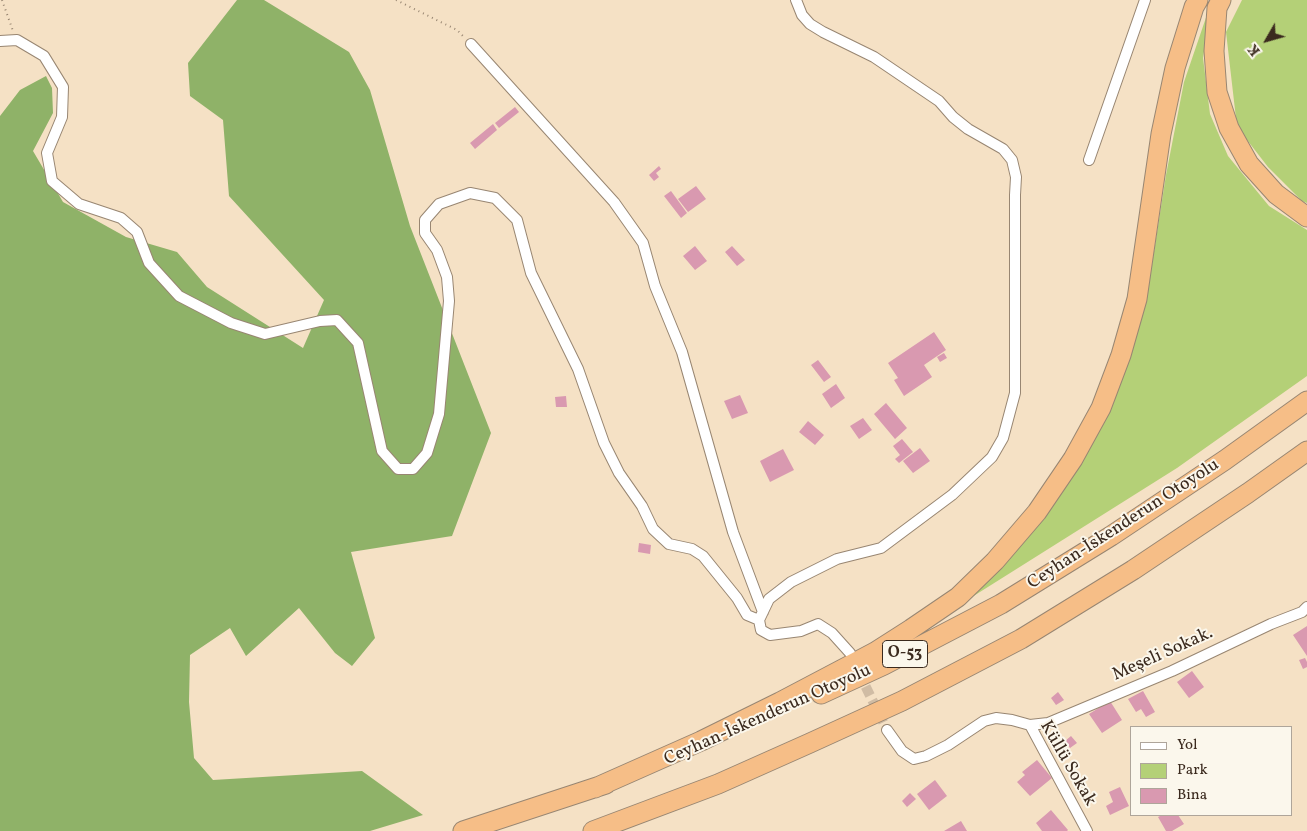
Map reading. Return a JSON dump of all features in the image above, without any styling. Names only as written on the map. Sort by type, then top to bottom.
[{"type":"highway","points":[[595,788],[702,740],[875,652],[958,596],[995,561],[1037,512],[1078,451],[1100,408],[1121,354],[1137,299],[1161,134],[1175,68],[1194,7],[1198,0]]},
{"type":"highway","points":[[1221,0],[1217,8],[1214,51],[1218,92],[1229,128],[1249,164],[1276,194],[1307,217]]},
{"type":"highway","name":"Ceyhan-İskenderun Otoyolu","points":[[463,831],[595,788],[702,746],[794,707],[884,665],[1001,604],[1119,530],[1225,460],[1307,401]]},
{"type":"highway","name":"O-53","points":[[593,831],[718,784],[810,744],[902,701],[1021,639],[1133,570],[1307,451]]},
{"type":"street","points":[[761,616],[769,599],[791,582],[837,559],[881,548],[952,494],[992,457],[1003,438],[1015,393],[1016,177],[1012,160],[1004,149],[968,129],[952,117],[938,101],[874,57],[810,24],[802,15],[796,0]]},
{"type":"street","points":[[1089,160],[1145,0]]},
{"type":"street","points":[[0,40],[17,40],[44,56],[64,87],[62,117],[47,153],[52,181],[79,204],[121,218],[137,232],[150,262],[179,296],[231,323],[266,334],[320,321],[337,320],[358,343],[382,451],[398,469],[413,469],[427,453],[439,414],[449,301],[447,278],[438,250],[424,233],[425,220],[438,204],[470,193],[495,198],[517,220],[531,273],[578,370],[604,443],[619,473],[642,506],[653,529],[669,544],[692,549],[703,556],[737,598],[747,615],[761,616]]},
{"type":"street","points":[[471,44],[614,202],[643,243],[655,286],[682,352],[734,532],[761,616],[761,630],[770,635],[801,631],[818,624],[832,632],[850,652]]},
{"type":"street","name":"Meşeli Sokak.","points":[[1030,725],[1048,723],[1172,671],[1302,612],[1307,607]]},
{"type":"street","name":"Küllü Sokak","points":[[887,730],[902,751],[914,759],[926,756],[948,745],[984,720],[996,718],[1030,725],[1087,831]]},
{"type":"path","points":[[2,0],[17,40]]},
{"type":"path","points":[[396,0],[457,30],[471,44]]},
{"type":"green space","points":[[237,0],[264,0],[349,52],[370,90],[410,226],[491,433],[452,536],[351,552],[375,638],[352,666],[335,653],[299,608],[246,656],[230,628],[190,655],[189,702],[194,758],[213,780],[362,771],[423,815],[370,831],[0,831],[0,116],[20,90],[46,76],[52,88],[53,113],[33,151],[63,202],[126,237],[177,252],[207,287],[303,348],[324,300],[229,196],[223,120],[190,96],[188,63]]},
{"type":"green space","points":[[1212,0],[1203,58],[1210,114],[1228,156],[1269,206],[1307,230],[1307,376],[1177,468],[972,597],[1034,530],[1086,453],[1106,419],[1150,277],[1166,175],[1184,82]]},
{"type":"green space","points":[[1242,0],[1307,0],[1307,203],[1302,201],[1268,167],[1237,127],[1226,32]]},
{"type":"building","points":[[515,107],[519,112],[499,128],[495,123]]},
{"type":"building","points":[[493,124],[497,130],[475,149],[470,143]]},
{"type":"building","points":[[659,166],[661,169],[656,173],[659,177],[654,181],[649,175]]},
{"type":"building","points":[[696,186],[706,199],[688,212],[678,199]]},
{"type":"building","points":[[671,191],[687,213],[681,218],[664,196]]},
{"type":"building","points":[[695,246],[707,261],[695,270],[683,256]]},
{"type":"building","points":[[732,246],[745,260],[737,266],[725,252]]},
{"type":"building","points":[[934,332],[946,350],[924,365],[932,377],[904,396],[894,380],[898,378],[888,363]]},
{"type":"building","points":[[944,353],[947,358],[940,362],[937,357]]},
{"type":"building","points":[[818,360],[831,377],[824,382],[811,365]]},
{"type":"building","points":[[836,384],[845,398],[831,408],[822,394]]},
{"type":"building","points":[[740,395],[748,413],[732,419],[724,401]]},
{"type":"building","points":[[566,396],[567,407],[556,407],[555,397]]},
{"type":"building","points":[[886,403],[907,428],[895,439],[874,414]]},
{"type":"building","points":[[863,418],[872,430],[859,439],[850,426]]},
{"type":"building","points":[[808,421],[824,435],[815,445],[799,432]]},
{"type":"building","points":[[902,439],[913,452],[899,463],[895,459],[900,455],[893,446]]},
{"type":"building","points":[[920,448],[930,461],[913,473],[903,461]]},
{"type":"building","points":[[783,449],[794,470],[770,482],[760,461]]},
{"type":"building","points":[[639,543],[651,545],[650,554],[638,552]]},
{"type":"building","points":[[1307,626],[1307,656],[1293,635]]},
{"type":"building","points":[[1305,658],[1307,667],[1303,669],[1299,660]]},
{"type":"building","points":[[1192,671],[1204,687],[1189,698],[1177,682]]},
{"type":"building","points":[[1143,691],[1155,712],[1146,717],[1141,709],[1136,712],[1128,699]]},
{"type":"building","points":[[1058,692],[1064,700],[1056,705],[1051,698]]},
{"type":"building","points":[[1110,701],[1122,720],[1102,733],[1089,714]]},
{"type":"building","points":[[1071,736],[1077,743],[1070,748],[1065,741]]},
{"type":"building","points":[[1037,760],[1052,778],[1030,796],[1017,782],[1025,775],[1022,772]]},
{"type":"building","points":[[935,780],[947,796],[929,810],[917,794]]},
{"type":"building","points":[[1120,787],[1129,806],[1110,815],[1106,806],[1113,802],[1109,792]]},
{"type":"building","points":[[910,793],[916,799],[907,807],[902,801]]},
{"type":"building","points":[[1051,810],[1067,831],[1042,831],[1036,823]]},
{"type":"building","points":[[1179,816],[1184,824],[1172,831],[1166,831],[1158,817]]},
{"type":"building","points":[[961,821],[967,831],[944,831]]},
{"type":"tunnel","points":[[859,673],[887,730]]}]
